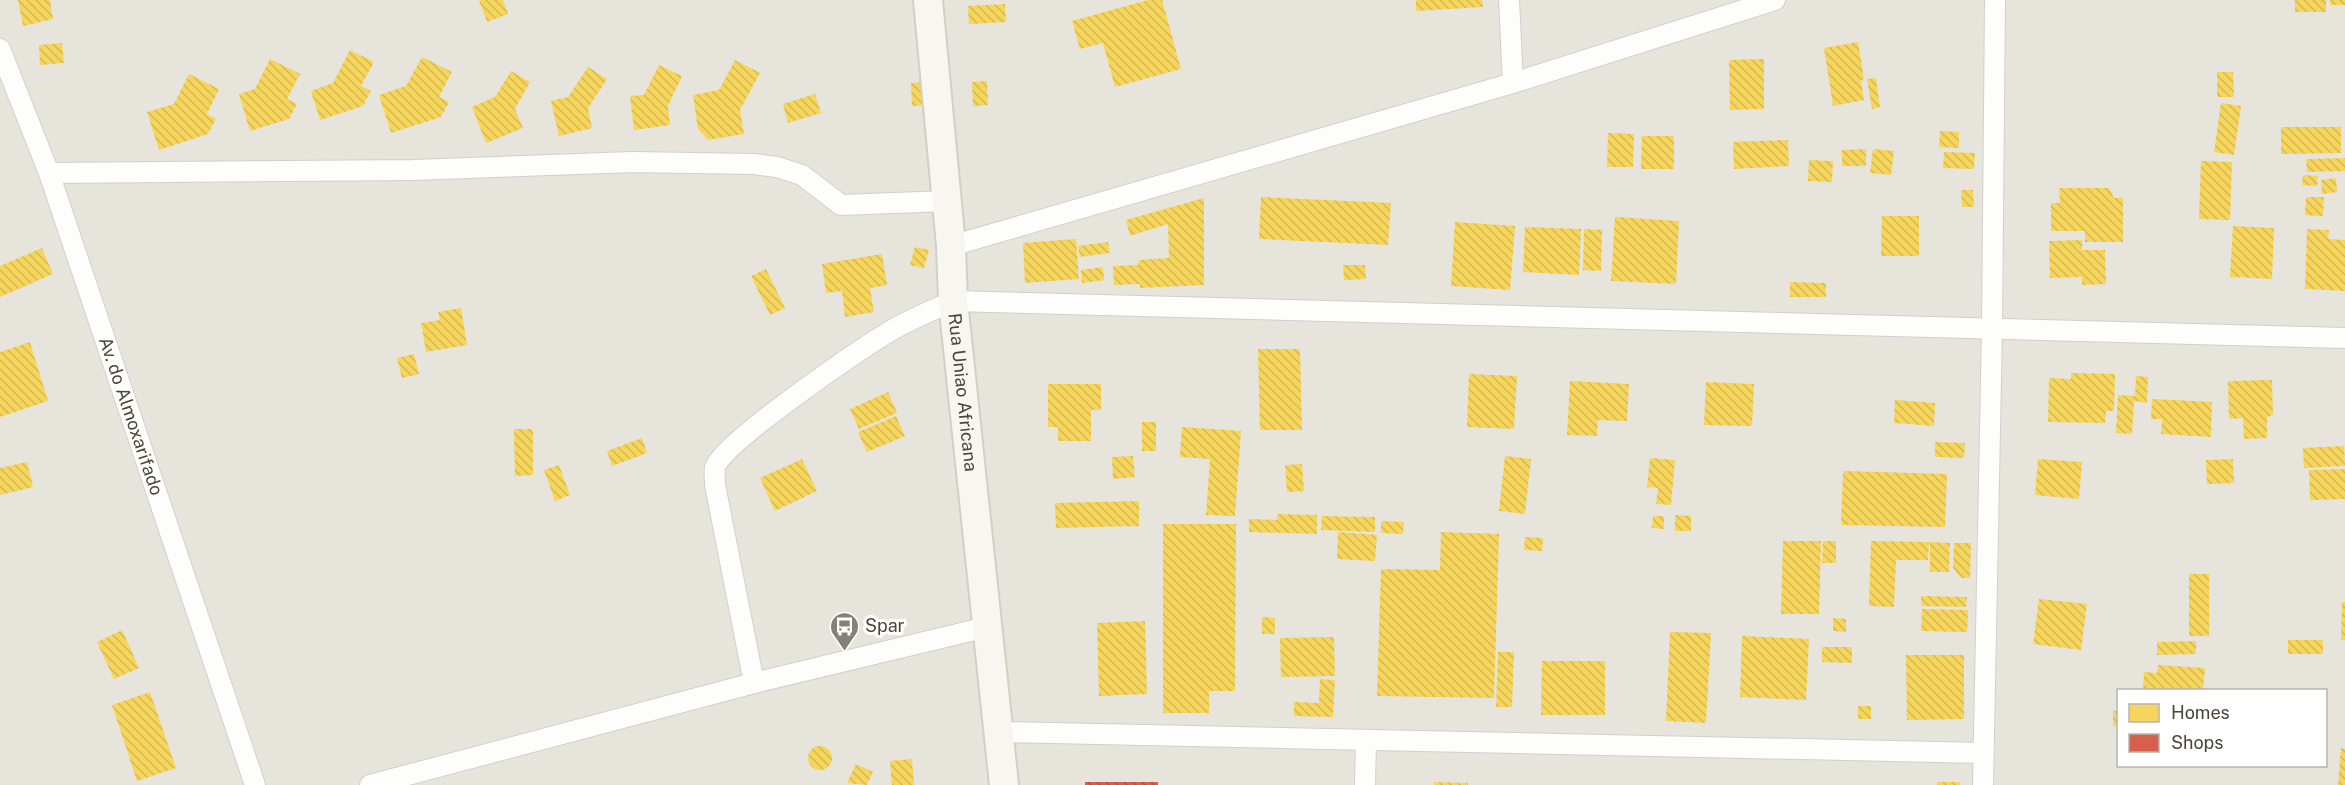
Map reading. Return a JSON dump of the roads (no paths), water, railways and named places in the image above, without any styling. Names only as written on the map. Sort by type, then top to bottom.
[{"type":"main road","name":"Rua Uniao Africana","points":[[928,0],[951,246],[953,301],[1004,785]]},
{"type":"street","points":[[1509,0],[1513,83]]},
{"type":"street","points":[[951,246],[1513,83],[1775,0]]},
{"type":"street","points":[[1983,785],[1992,328],[1995,0]]},
{"type":"street","name":"Av. do Almoxarifado","points":[[1,54],[49,173],[255,785]]},
{"type":"street","points":[[49,173],[413,170],[632,162],[754,164],[777,167],[802,175],[842,205],[946,201]]},
{"type":"street","points":[[754,683],[715,485],[715,468],[725,453],[769,416],[851,357],[889,332],[953,301],[2345,338]]},
{"type":"street","points":[[370,785],[754,683],[987,627]]},
{"type":"street","points":[[1000,732],[1983,753]]},
{"type":"street","points":[[1365,785],[1366,740]]},
{"type":"place","name":"Spar","points":[[844,652]]}]
